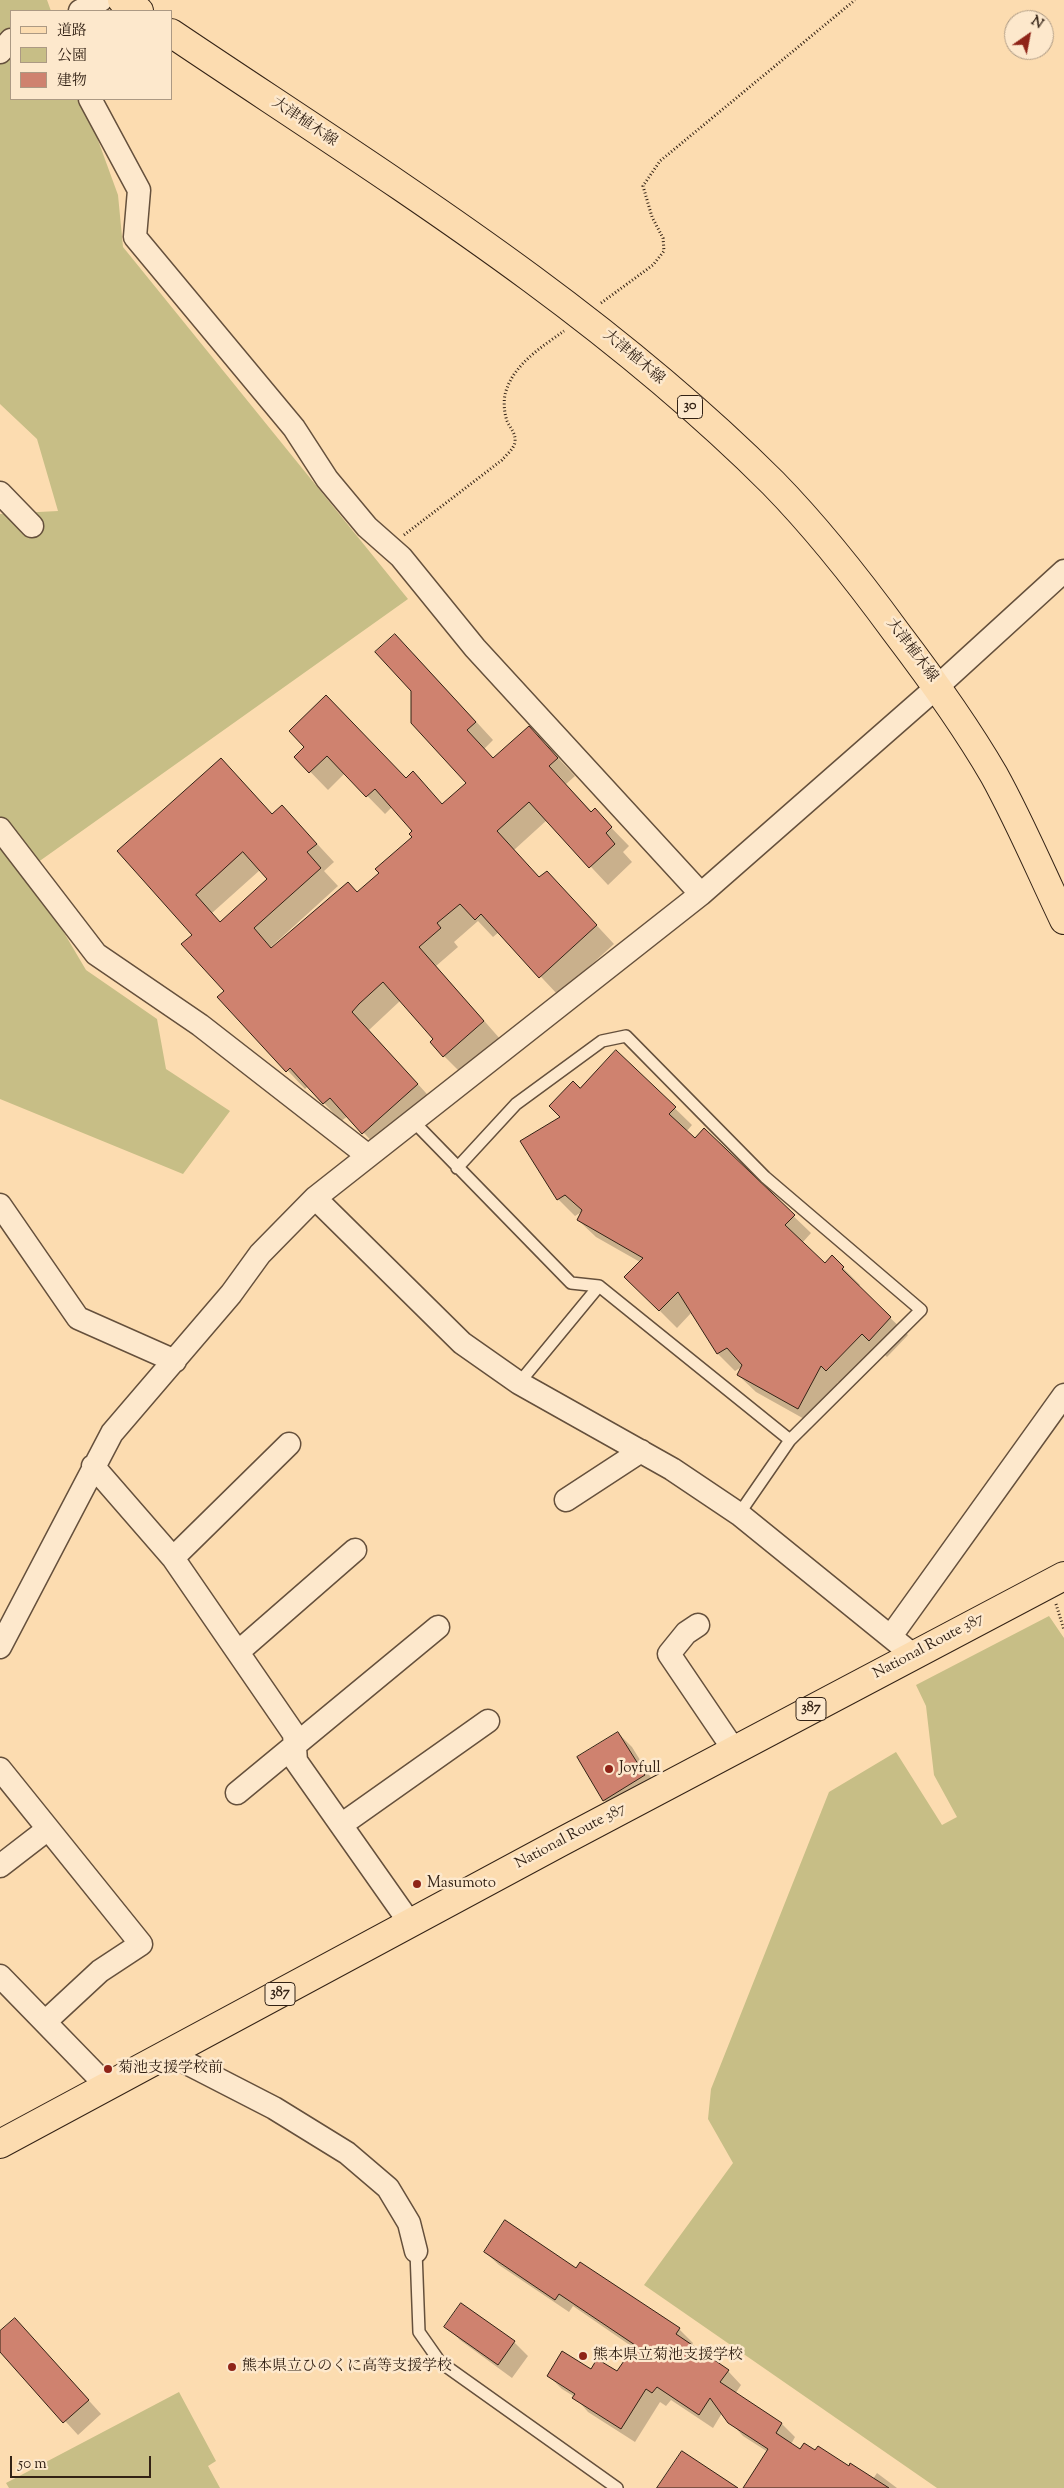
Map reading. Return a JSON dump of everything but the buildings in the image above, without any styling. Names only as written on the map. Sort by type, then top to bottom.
[{"type":"main road","points":[[122,0],[137,10]]},
{"type":"main road","name":"大津植木線","points":[[172,34],[521,269],[582,316],[674,393],[773,484],[827,542],[937,686],[994,776],[1064,920]]},
{"type":"main road","name":"National Route 387","points":[[0,2144],[734,1750],[1064,1576]]},
{"type":"street","points":[[82,10],[101,0]]},
{"type":"street","points":[[0,52],[10,41]]},
{"type":"street","points":[[91,100],[138,190],[135,237],[294,428],[326,479],[367,527],[390,546],[475,648],[701,894]]},
{"type":"street","points":[[0,493],[32,526]]},
{"type":"street","points":[[0,1647],[93,1466],[112,1433],[175,1361],[260,1254],[315,1198],[367,1155],[701,894],[1064,571]]},
{"type":"street","points":[[0,829],[96,954],[200,1025],[367,1155]]},
{"type":"street","points":[[315,1198],[462,1344],[519,1383],[672,1469],[739,1514],[913,1655]]},
{"type":"street","points":[[0,1205],[78,1318],[175,1361]]},
{"type":"street","points":[[891,1636],[1064,1395]]},
{"type":"street","points":[[173,1558],[289,1444]]},
{"type":"street","points":[[566,1500],[640,1452]]},
{"type":"street","points":[[93,1466],[173,1558],[294,1734],[296,1761],[410,1924]]},
{"type":"street","points":[[238,1652],[355,1550]]},
{"type":"street","points":[[698,1625],[686,1634],[669,1654],[734,1750]]},
{"type":"street","points":[[237,1793],[438,1627]]},
{"type":"street","points":[[341,1825],[488,1721]]},
{"type":"street","points":[[0,1769],[141,1944],[100,1970],[45,2022]]},
{"type":"street","points":[[0,1866],[48,1829]]},
{"type":"street","points":[[0,1976],[107,2086]]},
{"type":"street","points":[[169,2054],[274,2108],[347,2153],[388,2188],[409,2223],[416,2250]]},
{"type":"lane","points":[[457,1168],[516,1104],[602,1041],[626,1036],[765,1177],[921,1310],[790,1440],[739,1514]]},
{"type":"lane","points":[[412,1120],[457,1168],[572,1283],[599,1286],[790,1440]]},
{"type":"lane","points":[[519,1383],[599,1286]]},
{"type":"lane","points":[[416,2250],[419,2332],[440,2362],[617,2488]]},
{"type":"path","points":[[390,546],[502,460],[510,451],[515,443],[514,432],[507,421],[504,405],[506,390],[529,357],[653,265],[664,251],[663,238],[652,217],[643,186],[660,160],[855,0]]},
{"type":"green space","points":[[0,0],[47,0],[51,10],[10,10],[10,100],[83,100],[118,195],[123,247],[408,599],[27,870],[86,970],[157,1019],[166,1069],[230,1111],[183,1174],[0,1099],[0,514],[58,511],[37,439],[0,404]]},
{"type":"green space","points":[[1049,1616],[1064,1638],[1064,2488],[937,2488],[644,2285],[733,2163],[708,2119],[711,2089],[829,1792],[896,1752],[942,1825],[957,1817],[934,1775],[926,1706],[916,1685]]},
{"type":"green space","points":[[179,2392],[216,2461],[208,2466],[220,2488],[9,2488],[6,2483]]},
{"type":"place","name":"Joyfull","points":[[609,1769]]},
{"type":"place","name":"Masumoto","points":[[417,1884]]},
{"type":"place","name":"菊池支援学校前","points":[[108,2069]]},
{"type":"place","name":"熊本県立菊池支援学校","points":[[583,2356]]},
{"type":"place","name":"熊本県立ひのくに高等支援学校","points":[[232,2367]]}]
